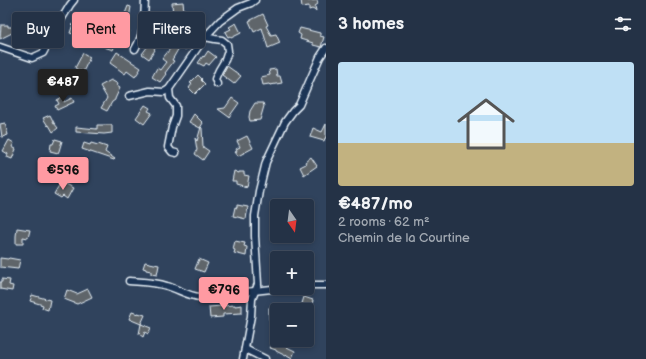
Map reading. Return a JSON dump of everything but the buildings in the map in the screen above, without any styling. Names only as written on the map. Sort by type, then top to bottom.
[{"type":"street","points":[[0,47],[32,58],[43,53],[55,30],[74,0]]},
{"type":"street","points":[[134,49],[143,32],[145,0]]},
{"type":"street","points":[[217,84],[215,79],[225,60],[228,51],[227,44],[222,40],[215,40],[205,37],[220,21],[238,8],[255,0]]},
{"type":"street","points":[[128,96],[150,91],[164,92],[169,90],[198,48]]},
{"type":"street","points":[[244,359],[252,299],[258,284],[255,216],[266,162],[285,122],[299,104],[323,58],[326,48]]},
{"type":"street","points":[[169,90],[170,98],[176,106],[176,116],[168,147],[172,152],[176,153]]},
{"type":"street","points":[[129,281],[148,282],[167,286],[192,296],[200,297],[270,289]]},
{"type":"street","points":[[314,285],[326,285]]},
{"type":"street","points":[[245,349],[265,359]]}]
